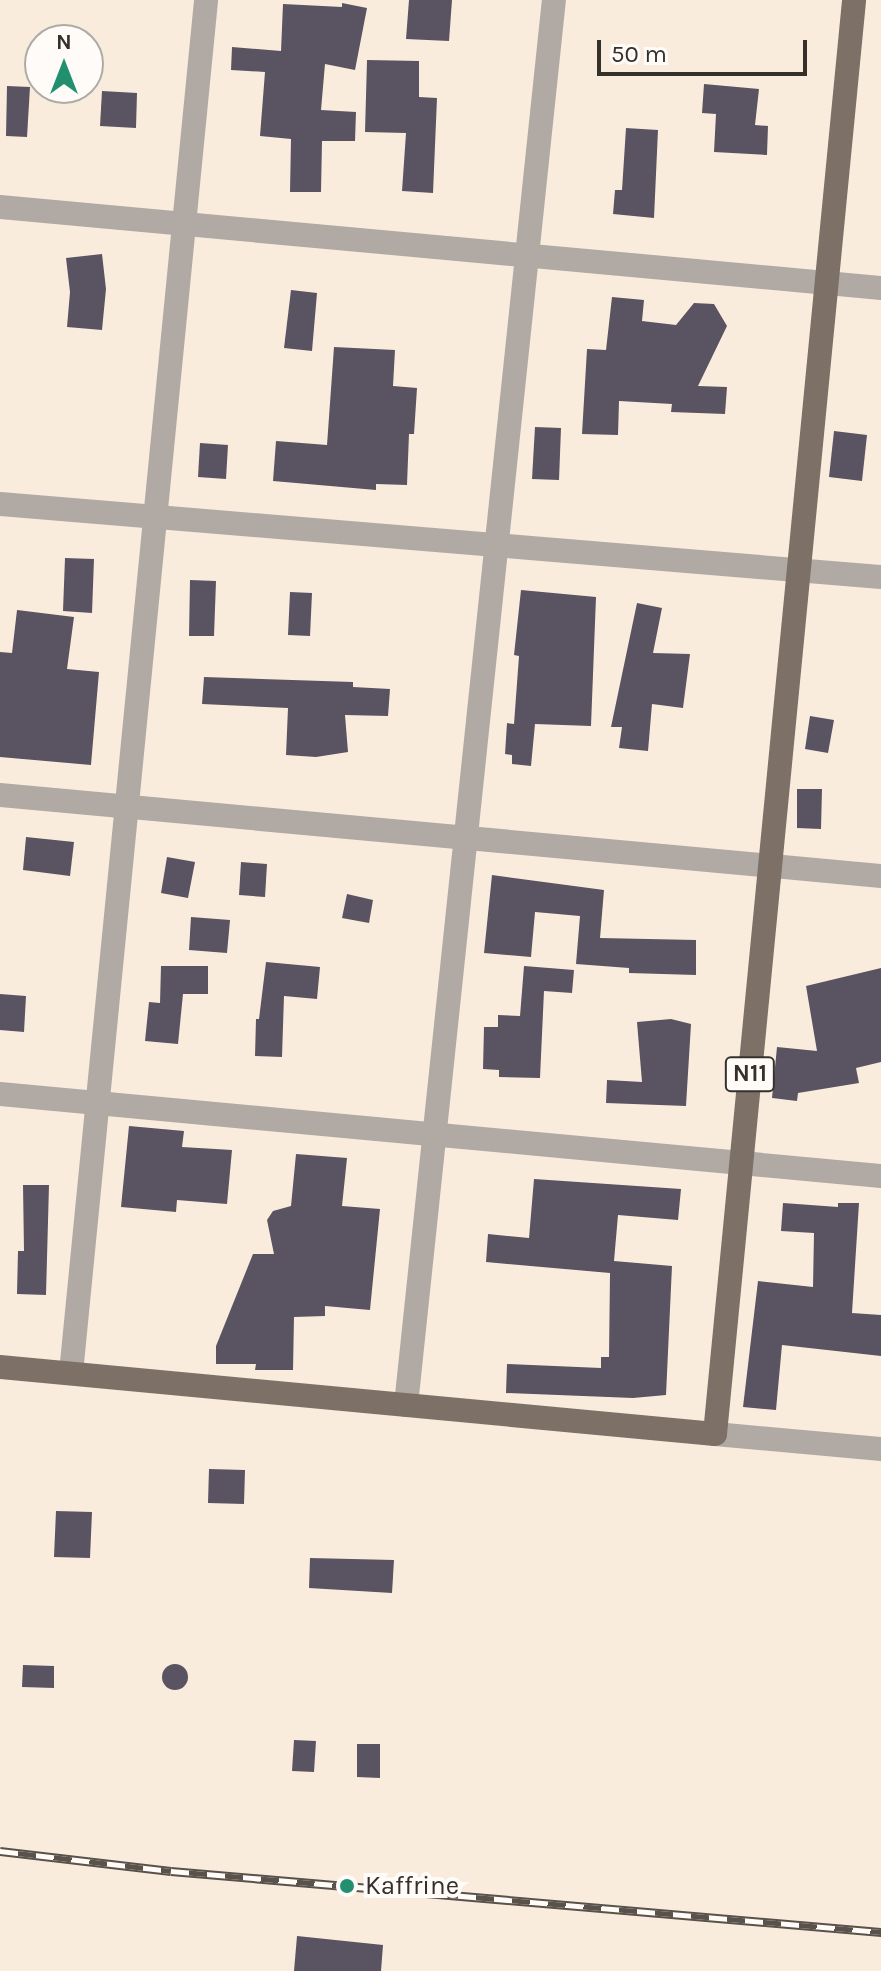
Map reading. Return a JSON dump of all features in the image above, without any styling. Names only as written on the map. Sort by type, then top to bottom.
[{"type":"main road","name":"N11","points":[[715,1434],[854,0]]},
{"type":"main road","points":[[0,1367],[715,1434]]},
{"type":"street","points":[[71,1373],[206,0]]},
{"type":"street","points":[[406,1405],[554,0]]},
{"type":"street","points":[[0,207],[881,288]]},
{"type":"street","points":[[0,504],[881,577]]},
{"type":"street","points":[[0,795],[881,876]]},
{"type":"street","points":[[0,1094],[881,1176]]},
{"type":"street","points":[[715,1434],[881,1449]]},
{"type":"building","points":[[409,0],[452,0],[449,41],[406,39]]},
{"type":"building","points":[[342,3],[367,8],[355,70],[325,64],[321,110],[356,112],[355,141],[322,141],[321,192],[290,192],[291,139],[260,136],[265,72],[231,70],[232,47],[281,51],[283,4],[342,7]]},
{"type":"building","points":[[367,60],[419,61],[419,97],[437,98],[433,193],[402,191],[406,133],[365,132]]},
{"type":"building","points":[[704,84],[759,89],[755,125],[768,126],[767,155],[714,152],[716,114],[702,113]]},
{"type":"building","points":[[7,86],[24,87],[24,104],[29,104],[27,137],[6,136]]},
{"type":"building","points":[[104,91],[137,93],[136,128],[100,126]]},
{"type":"building","points":[[626,128],[658,130],[654,218],[613,214],[615,190],[622,190]]},
{"type":"building","points":[[102,254],[106,289],[102,330],[67,327],[70,292],[66,258]]},
{"type":"building","points":[[291,290],[317,293],[312,351],[284,348]]},
{"type":"building","points":[[612,297],[644,300],[642,321],[676,325],[694,303],[714,304],[727,326],[698,386],[727,387],[725,414],[671,412],[672,404],[619,401],[618,435],[582,434],[587,349],[606,350]]},
{"type":"building","points":[[334,347],[395,350],[393,386],[417,388],[414,434],[409,434],[407,485],[376,484],[376,490],[273,481],[276,441],[327,445]]},
{"type":"building","points":[[535,427],[561,428],[559,480],[532,479]]},
{"type":"building","points":[[834,431],[867,435],[862,481],[829,477]]},
{"type":"building","points":[[200,443],[228,445],[226,479],[198,477]]},
{"type":"building","points":[[65,558],[94,559],[92,613],[63,611]]},
{"type":"building","points":[[190,580],[216,581],[214,636],[189,636]]},
{"type":"building","points":[[521,590],[596,597],[591,726],[535,724],[531,766],[512,764],[512,755],[505,754],[507,723],[514,724],[519,656],[514,655]]},
{"type":"building","points":[[290,592],[312,593],[310,636],[288,635]]},
{"type":"building","points":[[637,603],[662,608],[653,653],[690,654],[683,708],[652,704],[648,751],[619,748],[622,727],[611,727]]},
{"type":"building","points":[[17,610],[74,617],[67,669],[99,672],[91,765],[0,757],[0,652],[12,653]]},
{"type":"building","points":[[204,677],[353,682],[353,687],[390,689],[388,716],[345,715],[348,752],[316,757],[286,755],[288,708],[202,704]]},
{"type":"building","points":[[810,716],[834,720],[828,753],[805,749]]},
{"type":"building","points":[[797,789],[822,789],[821,829],[797,828]]},
{"type":"building","points":[[26,837],[74,842],[70,876],[23,870]]},
{"type":"building","points":[[167,857],[195,862],[188,898],[161,893]]},
{"type":"building","points":[[241,862],[267,864],[265,897],[239,895]]},
{"type":"building","points":[[492,875],[604,890],[600,938],[696,940],[696,975],[629,973],[629,968],[576,964],[580,916],[535,912],[531,957],[484,953]]},
{"type":"building","points":[[347,894],[373,900],[369,923],[342,918]]},
{"type":"building","points":[[191,917],[230,920],[227,953],[189,950]]},
{"type":"building","points":[[266,962],[320,967],[317,999],[284,996],[282,1057],[255,1056],[256,1019],[259,1019]]},
{"type":"building","points":[[161,966],[208,966],[208,994],[183,994],[178,1044],[145,1041],[149,1002],[160,1003]]},
{"type":"building","points":[[524,966],[574,970],[572,993],[544,991],[540,1078],[499,1077],[499,1070],[483,1069],[484,1027],[498,1027],[498,1015],[520,1016]]},
{"type":"building","points":[[881,968],[881,1062],[856,1068],[859,1083],[798,1093],[797,1101],[772,1098],[777,1047],[817,1051],[806,986]]},
{"type":"building","points":[[0,994],[26,996],[24,1032],[0,1030]]},
{"type":"building","points":[[671,1019],[691,1024],[686,1106],[606,1103],[607,1080],[642,1082],[637,1022]]},
{"type":"building","points":[[129,1126],[184,1131],[182,1147],[232,1150],[227,1204],[177,1200],[176,1212],[121,1207]]},
{"type":"building","points":[[296,1154],[347,1158],[342,1206],[380,1209],[370,1310],[325,1306],[325,1316],[294,1317],[293,1370],[255,1370],[256,1364],[216,1364],[216,1346],[253,1254],[274,1254],[267,1220],[273,1211],[291,1206]]},
{"type":"building","points":[[534,1179],[681,1189],[678,1220],[618,1215],[614,1261],[672,1266],[666,1395],[633,1398],[506,1393],[507,1364],[601,1368],[601,1357],[609,1357],[610,1273],[486,1262],[488,1234],[529,1238]]},
{"type":"building","points":[[23,1185],[49,1185],[46,1295],[17,1294],[18,1251],[24,1251]]},
{"type":"building","points":[[783,1203],[838,1207],[838,1203],[859,1203],[852,1313],[881,1315],[881,1356],[782,1345],[776,1410],[743,1407],[758,1281],[813,1287],[814,1233],[781,1231]]},
{"type":"building","points":[[209,1469],[245,1470],[244,1504],[208,1503]]},
{"type":"building","points":[[56,1511],[92,1512],[90,1558],[54,1557]]},
{"type":"building","points":[[310,1558],[394,1560],[392,1593],[309,1588]]},
{"type":"building","points":[[175,1664],[184,1668],[188,1677],[184,1686],[175,1690],[166,1686],[162,1677],[166,1668]]},
{"type":"building","points":[[23,1665],[54,1666],[54,1688],[22,1687]]},
{"type":"building","points":[[294,1740],[316,1741],[314,1772],[292,1771]]},
{"type":"building","points":[[357,1744],[380,1744],[380,1778],[357,1777]]},
{"type":"building","points":[[297,1936],[383,1945],[381,1971],[294,1971]]},
{"type":"railway","points":[[0,1851],[171,1871],[881,1932]]},
{"type":"place","name":"Kaffrine","points":[[347,1886]]}]
